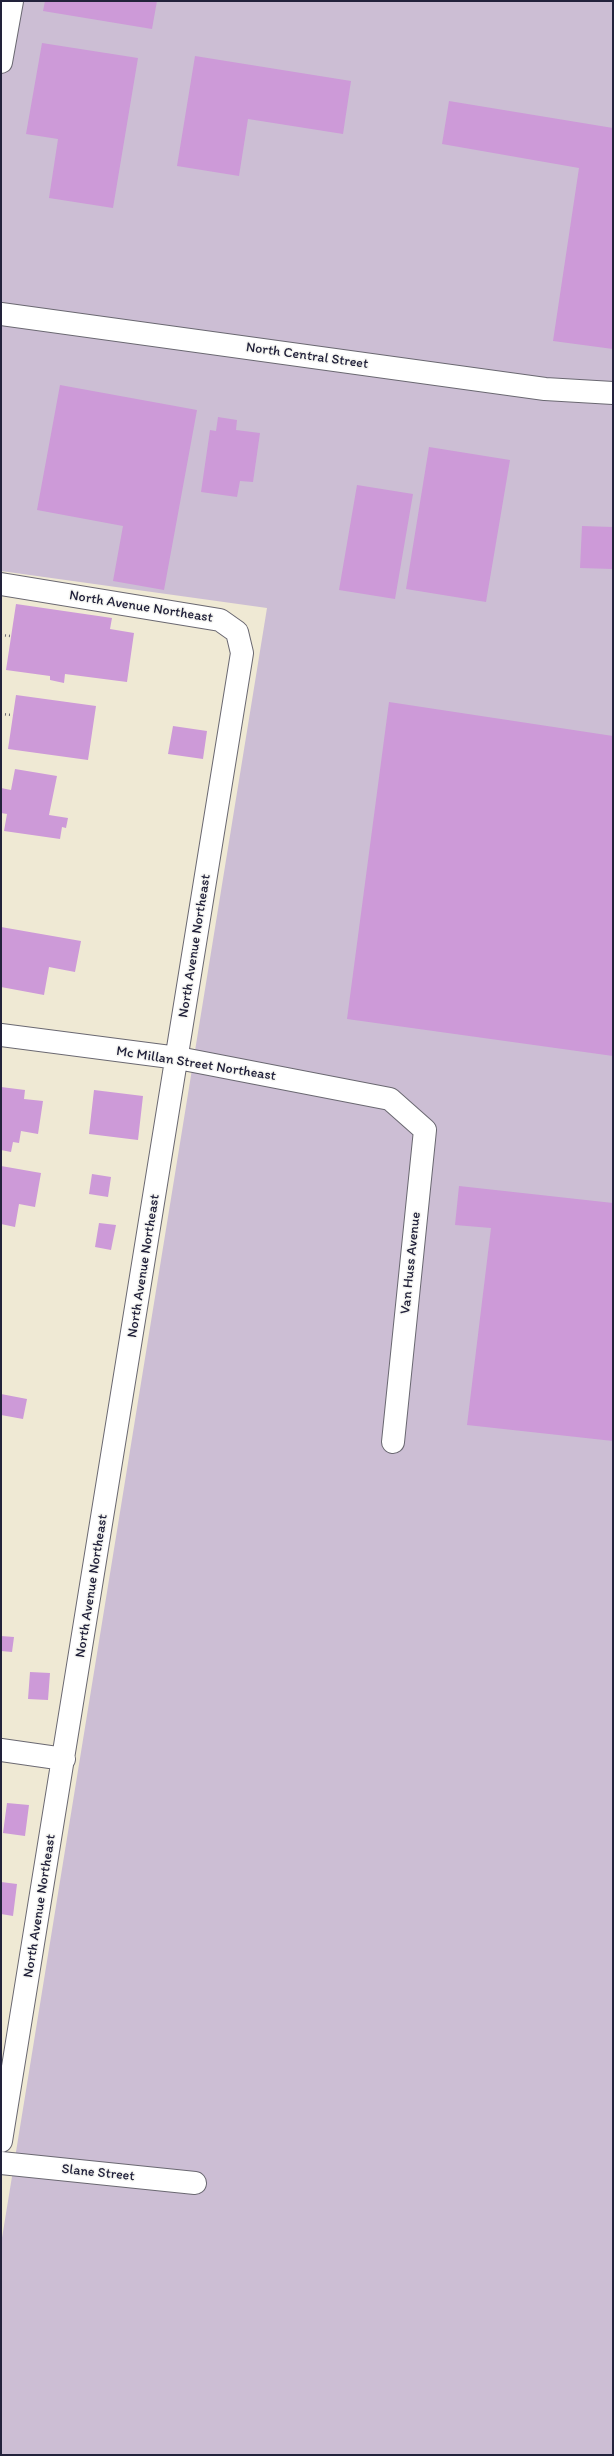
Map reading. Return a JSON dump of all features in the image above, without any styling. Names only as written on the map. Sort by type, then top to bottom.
[{"type":"street","points":[[1,62],[12,1]]},
{"type":"street","name":"North Central Street","points":[[1,314],[545,389],[613,393]]},
{"type":"street","name":"North Avenue Northeast","points":[[1,584],[220,620],[237,632],[241,641],[242,653],[178,1058],[1,2141]]},
{"type":"street","name":"Mc Millan Street Northeast","points":[[1,1035],[178,1058],[390,1099]]},
{"type":"street","name":"Van Huss Avenue","points":[[390,1099],[425,1130],[393,1442]]},
{"type":"street","points":[[1,1750],[64,1759]]},
{"type":"street","name":"Slane Street","points":[[1,2163],[195,2183]]},
{"type":"path","points":[[1,635],[11,636]]},
{"type":"path","points":[[1,714],[13,715]]},
{"type":"shaded area","points":[[1,1],[613,1],[613,2455],[1,2455],[1,2244],[267,608],[1,571]]},
{"type":"building","points":[[45,1],[157,1],[152,29],[43,11]]},
{"type":"building","points":[[42,43],[138,58],[113,208],[49,198],[58,139],[26,134]]},
{"type":"building","points":[[195,56],[351,81],[343,134],[248,119],[239,176],[177,166]]},
{"type":"building","points":[[449,101],[613,128],[613,349],[553,341],[579,168],[442,144]]},
{"type":"building","points":[[60,385],[197,410],[164,590],[113,581],[123,526],[37,510]]},
{"type":"building","points":[[218,417],[237,420],[236,430],[260,433],[253,482],[240,481],[237,497],[201,492],[210,430],[216,431]]},
{"type":"building","points":[[429,447],[510,460],[486,602],[406,589]]},
{"type":"building","points":[[357,485],[413,494],[395,599],[339,590]]},
{"type":"building","points":[[582,526],[613,527],[613,569],[580,568]]},
{"type":"building","points":[[16,604],[112,618],[110,629],[134,633],[127,682],[65,674],[64,683],[50,680],[50,676],[6,670]]},
{"type":"building","points":[[16,695],[96,706],[88,760],[8,749]]},
{"type":"building","points":[[389,702],[613,736],[613,1056],[347,1019]]},
{"type":"building","points":[[173,726],[207,731],[203,759],[168,754]]},
{"type":"building","points":[[15,769],[57,776],[49,815],[68,818],[66,828],[62,827],[60,839],[4,831],[7,814],[1,813],[1,788],[11,790]]},
{"type":"building","points":[[1,927],[81,941],[75,972],[49,967],[44,995],[1,987]]},
{"type":"building","points":[[1,1087],[25,1090],[24,1099],[43,1101],[38,1134],[21,1131],[19,1143],[13,1142],[11,1152],[1,1150]]},
{"type":"building","points":[[94,1090],[143,1096],[138,1140],[89,1134]]},
{"type":"building","points":[[1,1166],[41,1173],[35,1207],[19,1204],[15,1227],[1,1224]]},
{"type":"building","points":[[92,1174],[111,1177],[108,1197],[89,1194]]},
{"type":"building","points":[[459,1186],[613,1203],[613,1441],[467,1425],[491,1228],[455,1225]]},
{"type":"building","points":[[99,1223],[116,1225],[111,1250],[95,1247]]},
{"type":"building","points":[[1,1394],[27,1399],[23,1419],[1,1415]]},
{"type":"building","points":[[1,1636],[14,1637],[12,1652],[1,1651]]},
{"type":"building","points":[[30,1672],[50,1673],[48,1700],[28,1699]]},
{"type":"building","points":[[7,1803],[29,1805],[25,1836],[3,1833]]},
{"type":"building","points":[[1,1882],[17,1884],[13,1916],[1,1914]]}]
